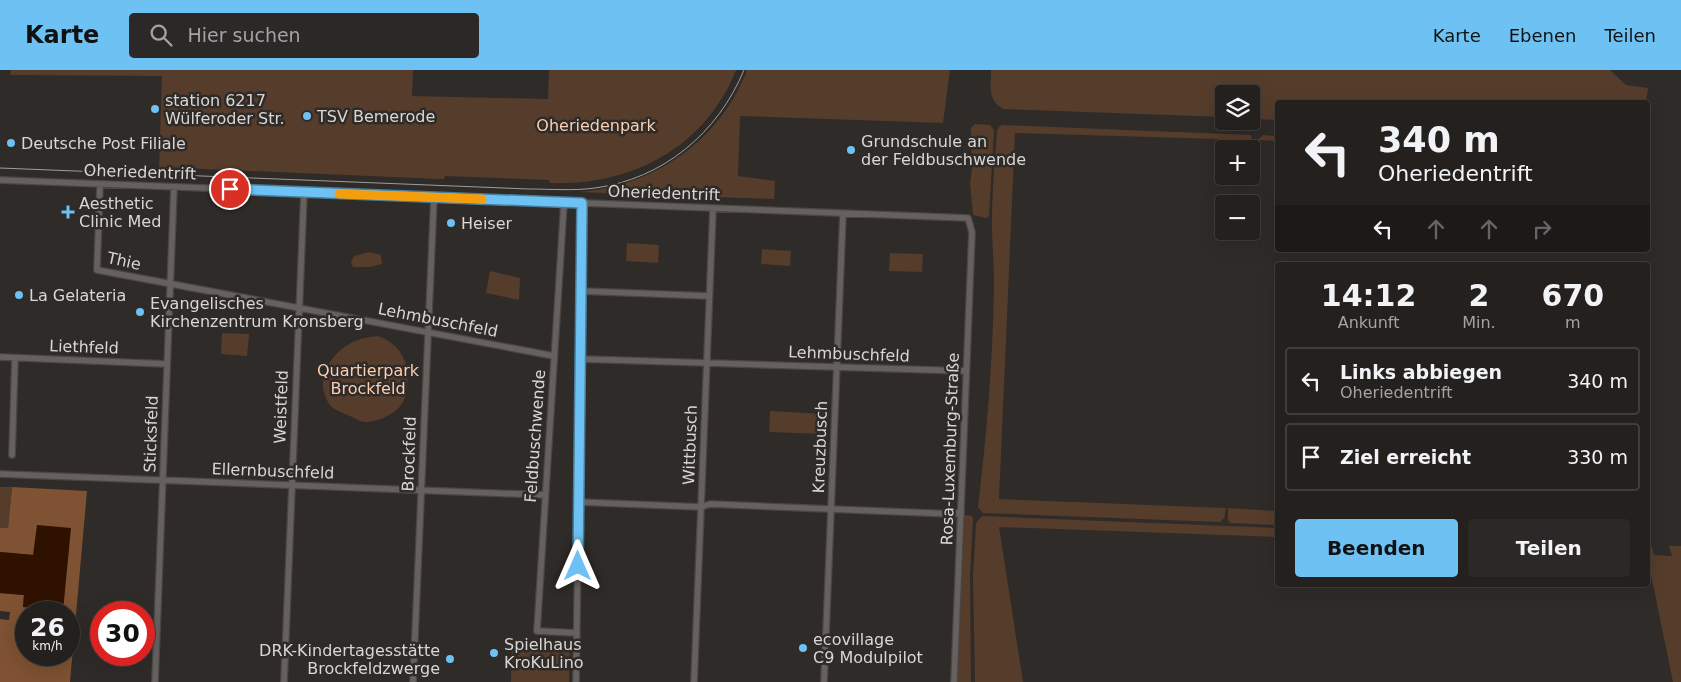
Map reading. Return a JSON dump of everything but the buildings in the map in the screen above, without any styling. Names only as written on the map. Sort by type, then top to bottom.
[{"type":"street","name":"Oheriedentrift","points":[[0,180],[968,218]]},
{"type":"street","name":"Thie","points":[[100,184],[97,270],[170,284]]},
{"type":"street","name":"Sticksfeld","points":[[155,682],[174,187]]},
{"type":"street","name":"Weistfeld","points":[[284,682],[304,192]]},
{"type":"street","name":"Brockfeld","points":[[413,682],[434,197]]},
{"type":"street","name":"Feldbuschwende","points":[[564,203],[537,631],[577,633]]},
{"type":"street","points":[[576,682],[582,203]]},
{"type":"street","name":"Wittbusch","points":[[694,682],[713,208]]},
{"type":"street","name":"Kreuzbusch","points":[[824,682],[843,214]]},
{"type":"street","name":"Rosa-Luxemburg-Straße","points":[[954,682],[972,232],[968,218]]},
{"type":"street","name":"Lehmbuschfeld","points":[[170,284],[554,356]]},
{"type":"street","points":[[581,291],[709,296]]},
{"type":"street","name":"Liethfeld","points":[[0,357],[167,364]]},
{"type":"street","points":[[12,455],[15,358]]},
{"type":"street","name":"Lehmbuschfeld","points":[[581,359],[836,366],[966,372]]},
{"type":"street","name":"Ellernbuschfeld","points":[[0,474],[545,495]]},
{"type":"street","points":[[578,502],[701,507],[710,504],[953,514],[962,512]]},
{"type":"green space","name":"Oheriedenpark","points":[[11,70],[413,70],[412,96],[548,99],[549,70],[736,70],[722,97],[705,121],[685,141],[662,157],[636,169],[609,178],[580,182],[550,183],[549,180],[445,176],[444,179],[439,179],[159,167],[162,76],[10,75]]},
{"type":"green space","points":[[747,70],[950,70],[943,123],[740,116],[738,176],[775,181],[774,199],[578,192],[606,188],[632,181],[657,170],[680,156],[720,118],[735,95]]},
{"type":"green space","points":[[991,70],[1610,70],[1626,85],[1648,88],[1646,100],[1275,100],[1275,120],[1260,119],[1260,85],[1215,85],[1215,117],[1003,109],[994,101],[991,92]]},
{"type":"green space","points":[[975,124],[990,125],[994,130],[989,216],[986,218],[973,215],[970,183],[973,162],[971,128]]},
{"type":"green space","points":[[1002,125],[1251,135],[1252,140],[1015,133],[999,499],[1226,508],[1224,518],[1220,522],[983,513],[978,507],[991,367],[994,283],[992,222],[997,131]]},
{"type":"green space","points":[[1263,135],[1275,136],[1275,141],[1257,140]]},
{"type":"green space","points":[[627,243],[659,245],[658,263],[626,261]]},
{"type":"green space","points":[[762,249],[791,251],[790,266],[761,264]]},
{"type":"green space","points":[[370,252],[381,255],[382,264],[370,267],[353,267],[351,262],[354,256]]},
{"type":"green space","points":[[890,253],[923,254],[922,272],[889,271]]},
{"type":"green space","points":[[490,271],[520,278],[519,300],[486,293]]},
{"type":"green space","points":[[222,333],[249,334],[247,356],[221,354]]},
{"type":"green space","name":"Quartierpark Brockfeld","points":[[378,336],[393,344],[402,356],[407,370],[407,387],[403,401],[394,412],[379,419],[364,422],[330,405],[325,396],[324,377],[332,359],[338,352],[360,339]]},
{"type":"green space","points":[[770,411],[825,414],[824,434],[769,432]]},
{"type":"green space","points":[[0,487],[12,487],[8,528],[0,528]]},
{"type":"green space","points":[[1228,508],[1275,511],[1275,525],[1230,523],[1228,520]]},
{"type":"green space","points":[[964,515],[972,516],[973,519],[970,575],[971,682],[957,682]]},
{"type":"green space","points":[[982,516],[1275,528],[1275,537],[999,527],[1023,682],[975,682],[973,577],[976,523]]},
{"type":"green space","points":[[1650,545],[1654,555],[1672,556],[1669,546],[1681,546],[1681,682],[1673,682],[1650,570]]},
{"type":"green space","points":[[512,639],[570,641],[569,682],[511,682]]},
{"type":"shaded area","points":[[12,487],[87,491],[77,601],[58,601],[33,555],[0,552],[0,528],[8,528]]},
{"type":"shaded area","points":[[37,525],[71,528],[64,601],[24,601],[24,595],[0,593],[0,552],[33,555]]},
{"type":"shaded area","points":[[0,593],[24,595],[24,601],[15,601],[15,666],[71,666],[70,682],[0,682],[0,619],[9,620],[10,612],[0,611]]},
{"type":"tram line","points":[[0,168],[529,189],[570,190],[595,188],[620,183],[643,175],[685,149],[703,133],[719,114],[733,93],[744,70]]},
{"type":"slow traffic","points":[[339,194],[482,199]]},
{"type":"place","name":"station 6217 Wülferoder Str.","points":[[155,109]]},
{"type":"place","name":"TSV Bemerode","points":[[307,116]]},
{"type":"place","name":"Deutsche Post Filiale","points":[[11,143]]},
{"type":"place","name":"Grundschule an der Feldbuschwende","points":[[851,150]]},
{"type":"place","name":"Aesthetic Clinic Med","points":[[68,212]]},
{"type":"place","name":"Heiser","points":[[451,223]]},
{"type":"place","name":"La Gelateria","points":[[19,295]]},
{"type":"place","name":"Evangelisches Kirchenzentrum Kronsberg","points":[[140,312]]},
{"type":"place","name":"ecovillage C9 Modulpilot","points":[[803,648]]},
{"type":"place","name":"Spielhaus KroKuLino","points":[[494,653]]},
{"type":"place","name":"DRK-Kindertagesstätte Brockfeldzwerge","points":[[450,659]]},
{"type":"route","points":[[230,189],[582,203],[578,566]]}]
